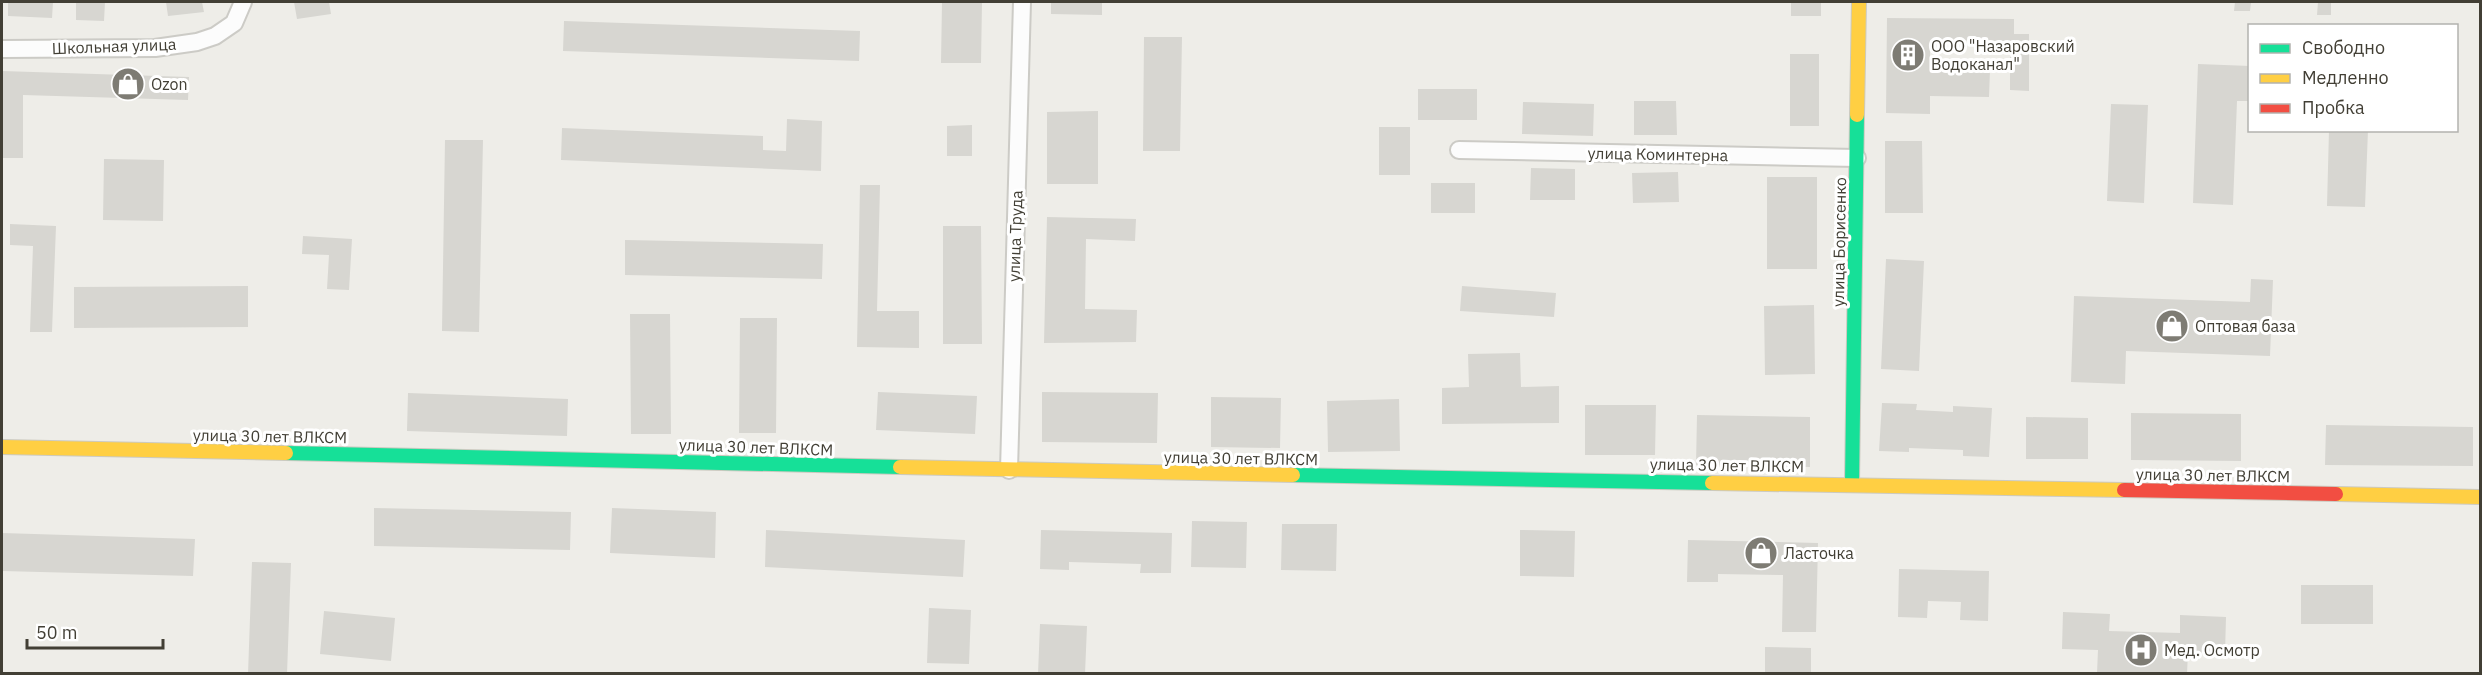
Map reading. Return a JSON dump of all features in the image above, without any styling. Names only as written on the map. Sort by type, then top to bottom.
[{"type":"street","name":"Школьная улица","points":[[2,49],[155,48],[197,42],[215,36],[234,23],[243,2]]},
{"type":"street","name":"улица Труда","points":[[1009,470],[1022,2]]},
{"type":"street","name":"улица Борисенко","points":[[1852,484],[1859,2]]},
{"type":"street","name":"улица Коминтерна","points":[[1460,150],[1857,158]]},
{"type":"street","name":"улица 30 лет ВЛКСМ","points":[[2,447],[1009,470],[2481,497]]},
{"type":"building","points":[[8,2],[53,2],[52,18],[8,16]]},
{"type":"building","points":[[76,2],[105,2],[104,21],[76,20]]},
{"type":"building","points":[[166,2],[202,2],[204,12],[168,16]]},
{"type":"building","points":[[294,2],[329,2],[331,14],[297,19]]},
{"type":"building","points":[[942,2],[982,2],[981,63],[941,63]]},
{"type":"building","points":[[1051,2],[1102,2],[1102,15],[1051,14]]},
{"type":"building","points":[[1791,2],[1821,2],[1821,16],[1791,16]]},
{"type":"building","points":[[2235,2],[2251,2],[2250,11],[2234,11]]},
{"type":"building","points":[[2318,2],[2331,2],[2331,15],[2317,15]]},
{"type":"building","name":"ООО \"Назаровский Водоканал\"","points":[[1887,18],[2014,19],[2014,34],[2029,34],[2029,91],[2010,90],[2010,41],[1930,40],[1930,70],[1990,70],[1989,97],[1930,96],[1930,114],[1886,113]]},
{"type":"building","points":[[564,21],[860,31],[859,61],[563,51]]},
{"type":"building","points":[[1144,37],[1182,37],[1180,151],[1143,151]]},
{"type":"building","points":[[1790,54],[1819,54],[1819,126],[1790,126]]},
{"type":"building","points":[[2198,64],[2248,66],[2248,101],[2237,101],[2233,205],[2193,203]]},
{"type":"building","points":[[2,71],[189,77],[188,100],[23,95],[23,158],[2,158]]},
{"type":"building","points":[[1418,89],[1477,89],[1477,120],[1418,120]]},
{"type":"building","points":[[1634,101],[1676,101],[1677,135],[1634,135]]},
{"type":"building","points":[[1523,102],[1594,104],[1593,136],[1522,134]]},
{"type":"building","points":[[2111,104],[2148,105],[2144,203],[2107,201]]},
{"type":"building","points":[[1098,111],[1098,184],[1047,184],[1047,112]]},
{"type":"building","points":[[787,119],[822,121],[821,171],[561,160],[562,128],[763,136],[763,150],[786,151]]},
{"type":"building","points":[[972,125],[972,156],[947,156],[947,126]]},
{"type":"building","points":[[1379,127],[1410,127],[1410,175],[1379,175]]},
{"type":"building","points":[[2329,132],[2368,132],[2365,207],[2327,206]]},
{"type":"building","points":[[445,140],[483,140],[479,332],[442,331]]},
{"type":"building","points":[[1885,141],[1922,141],[1923,213],[1885,213]]},
{"type":"building","points":[[104,159],[164,160],[163,221],[103,220]]},
{"type":"building","points":[[1531,168],[1575,169],[1575,200],[1530,200]]},
{"type":"building","points":[[1678,172],[1679,202],[1633,203],[1632,173]]},
{"type":"building","points":[[1767,177],[1817,177],[1817,269],[1767,269]]},
{"type":"building","points":[[1431,183],[1475,183],[1475,213],[1431,213]]},
{"type":"building","points":[[860,185],[880,185],[877,311],[919,311],[919,348],[857,347]]},
{"type":"building","points":[[1047,217],[1136,219],[1135,241],[1086,239],[1085,309],[1137,310],[1136,342],[1044,343]]},
{"type":"building","points":[[10,224],[56,226],[52,332],[30,332],[33,246],[10,245]]},
{"type":"building","points":[[943,226],[981,226],[982,344],[943,344]]},
{"type":"building","points":[[303,236],[352,239],[349,290],[327,289],[329,255],[302,254]]},
{"type":"building","points":[[625,240],[823,244],[822,279],[625,275]]},
{"type":"building","points":[[1886,259],[1924,261],[1919,371],[1881,369]]},
{"type":"building","name":"Оптовая база","points":[[2251,279],[2273,280],[2270,356],[2126,351],[2125,384],[2071,382],[2074,296],[2250,302]]},
{"type":"building","points":[[248,286],[248,327],[74,328],[74,287]]},
{"type":"building","points":[[1462,286],[1556,293],[1554,317],[1460,311]]},
{"type":"building","points":[[1814,305],[1815,374],[1765,375],[1764,306]]},
{"type":"building","points":[[630,314],[670,314],[671,434],[631,434]]},
{"type":"building","points":[[740,318],[777,318],[776,433],[739,433]]},
{"type":"building","points":[[1520,353],[1521,387],[1559,386],[1559,423],[1442,424],[1442,388],[1469,387],[1468,354]]},
{"type":"building","points":[[878,392],[977,396],[975,434],[876,430]]},
{"type":"building","points":[[1042,392],[1158,393],[1157,443],[1042,442]]},
{"type":"building","points":[[408,393],[568,399],[567,436],[407,431]]},
{"type":"building","points":[[1211,397],[1281,398],[1280,448],[1211,447]]},
{"type":"building","points":[[1399,399],[1400,451],[1328,452],[1327,401]]},
{"type":"building","points":[[1882,403],[1917,404],[1916,410],[1953,412],[1953,406],[1992,408],[1989,457],[1963,456],[1963,450],[1909,448],[1909,452],[1879,451]]},
{"type":"building","points":[[1585,405],[1656,405],[1655,455],[1585,455]]},
{"type":"building","points":[[2131,413],[2241,414],[2241,461],[2131,460]]},
{"type":"building","points":[[1697,415],[1810,417],[1810,467],[1696,465]]},
{"type":"building","points":[[2026,417],[2088,418],[2088,459],[2026,459]]},
{"type":"building","points":[[2326,425],[2473,427],[2473,466],[2325,465]]},
{"type":"building","points":[[374,508],[571,512],[570,550],[374,546]]},
{"type":"building","points":[[612,508],[716,512],[715,558],[610,553]]},
{"type":"building","points":[[1192,521],[1247,522],[1246,568],[1191,567]]},
{"type":"building","points":[[1282,524],[1337,524],[1336,571],[1281,570]]},
{"type":"building","points":[[766,530],[965,540],[963,577],[765,567]]},
{"type":"building","points":[[1041,530],[1172,533],[1171,573],[1140,573],[1141,564],[1069,562],[1069,570],[1040,569]]},
{"type":"building","points":[[1520,530],[1575,531],[1574,577],[1520,576]]},
{"type":"building","points":[[2,533],[195,539],[193,576],[2,571]]},
{"type":"building","points":[[1688,540],[1818,543],[1816,632],[1782,632],[1783,575],[1718,574],[1718,582],[1687,582]]},
{"type":"building","points":[[252,562],[291,563],[287,674],[248,674]]},
{"type":"building","points":[[1899,569],[1989,571],[1988,621],[1960,620],[1961,602],[1928,601],[1927,618],[1898,617]]},
{"type":"building","points":[[2301,585],[2373,585],[2373,624],[2301,624]]},
{"type":"building","points":[[929,608],[971,610],[969,664],[927,663]]},
{"type":"building","points":[[324,611],[395,618],[391,661],[320,654]]},
{"type":"building","points":[[2063,612],[2110,614],[2109,631],[2180,633],[2180,615],[2226,617],[2225,653],[2188,652],[2187,674],[2097,673],[2098,650],[2062,649]]},
{"type":"building","points":[[1040,624],[1087,626],[1085,674],[1038,674]]},
{"type":"building","points":[[1765,647],[1811,648],[1811,674],[1765,674]]},
{"type":"traffic: fast","points":[[1852,484],[1857,115]]},
{"type":"traffic: fast","points":[[286,453],[900,467]]},
{"type":"traffic: fast","points":[[1293,475],[1712,483]]},
{"type":"traffic: slow","points":[[1857,115],[1859,2]]},
{"type":"traffic: slow","points":[[2,447],[286,453]]},
{"type":"traffic: slow","points":[[900,467],[1293,475]]},
{"type":"traffic: slow","points":[[1712,483],[2124,490]]},
{"type":"traffic: slow","points":[[2336,494],[2480,497]]},
{"type":"traffic: jam","points":[[2124,490],[2336,494]]},
{"type":"place","name":"ООО \"Назаровский Водоканал\"","points":[[1908,55]]},
{"type":"place","name":"Ozon","points":[[128,84]]},
{"type":"place","name":"Оптовая база","points":[[2172,326]]},
{"type":"place","name":"Ласточка","points":[[1761,553]]},
{"type":"place","name":"Мед. Осмотр","points":[[2141,650]]}]
